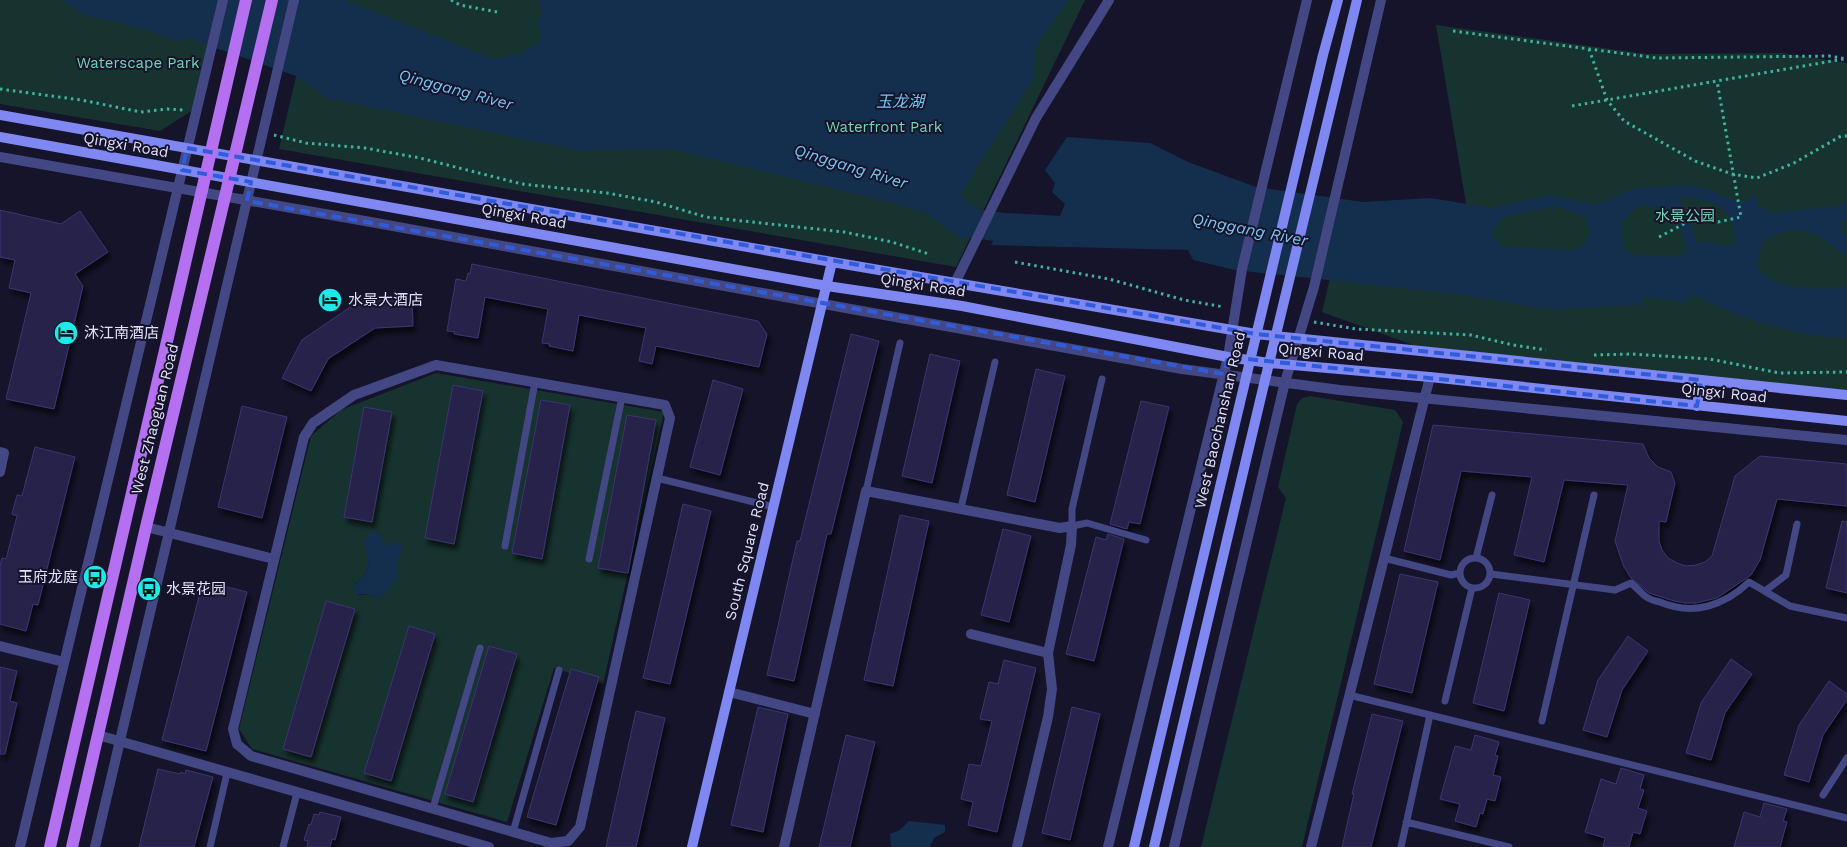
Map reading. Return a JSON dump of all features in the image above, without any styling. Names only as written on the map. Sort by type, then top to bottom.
[{"type":"main road","name":"West Zhaoguan Road","points":[[50,847],[246,0]]},
{"type":"main road","name":"West Zhaoguan Road","points":[[72,847],[146,527],[272,0]]},
{"type":"main road","name":"West Baochanshan Road","points":[[1134,847],[1249,360],[1338,0]]},
{"type":"main road","points":[[1154,847],[1269,363],[1358,0]]},
{"type":"main road","name":"Qingxi Road","points":[[0,115],[832,262],[1256,334],[1847,394]]},
{"type":"main road","name":"Qingxi Road","points":[[0,138],[827,286],[962,306],[1228,357],[1269,363],[1430,377],[1847,421]]},
{"type":"main road","name":"South Square Road","points":[[692,847],[832,262]]},
{"type":"main road","points":[[1697,406],[1701,380]]},
{"type":"street","points":[[20,847],[223,0]]},
{"type":"street","points":[[95,847],[294,0]]},
{"type":"street","points":[[954,283],[1036,118],[1109,0]]},
{"type":"street","points":[[1108,847],[1228,357],[1242,269],[1307,0]]},
{"type":"street","points":[[1174,847],[1285,382],[1314,287],[1381,0]]},
{"type":"street","points":[[0,157],[1172,367],[1340,390],[1847,440]]},
{"type":"street","points":[[436,365],[622,397],[665,405],[670,418],[580,826],[568,841],[552,843],[251,756],[236,744],[233,729],[304,436],[312,423],[354,395],[436,365]]},
{"type":"street","points":[[1311,847],[1430,377]]},
{"type":"street","points":[[0,452],[4,453],[0,472]]},
{"type":"street","points":[[784,847],[866,491],[1060,528],[1072,526],[1071,545],[1048,653],[1052,689],[1048,717],[1017,847]]},
{"type":"street","points":[[146,527],[274,559]]},
{"type":"street","points":[[971,634],[1048,653]]},
{"type":"street","points":[[0,646],[64,662]]},
{"type":"street","points":[[729,692],[815,714]]},
{"type":"street","points":[[98,735],[490,847]]},
{"type":"lane","points":[[866,491],[900,344]]},
{"type":"lane","points":[[961,508],[995,362]]},
{"type":"lane","points":[[1102,379],[1072,509],[1072,526],[1086,523],[1146,540]]},
{"type":"lane","points":[[504,546],[535,382]]},
{"type":"lane","points":[[589,559],[622,397]]},
{"type":"lane","points":[[657,478],[774,506]]},
{"type":"lane","points":[[1542,721],[1594,495]]},
{"type":"lane","points":[[1476,558],[1492,496]]},
{"type":"lane","points":[[1764,592],[1786,575],[1797,524]]},
{"type":"lane","points":[[1384,558],[1451,575],[1460,573]]},
{"type":"lane","points":[[1471,558],[1476,558],[1485,561],[1490,574],[1486,584],[1472,588],[1464,583],[1460,573],[1463,564],[1471,558]]},
{"type":"lane","points":[[1490,574],[1615,590],[1631,583],[1647,597],[1671,607],[1694,609],[1723,601],[1736,594],[1749,582],[1790,606],[1847,618]]},
{"type":"lane","points":[[1445,701],[1472,588]]},
{"type":"lane","points":[[433,808],[480,648]]},
{"type":"lane","points":[[514,832],[559,670]]},
{"type":"lane","points":[[1350,695],[1847,818]]},
{"type":"lane","points":[[1401,847],[1430,715]]},
{"type":"lane","points":[[1823,795],[1847,758]]},
{"type":"lane","points":[[210,847],[227,773]]},
{"type":"lane","points":[[283,847],[297,793]]},
{"type":"lane","points":[[1406,822],[1509,847]]},
{"type":"path","points":[[451,0],[460,5],[497,12]]},
{"type":"path","points":[[1453,31],[1657,58],[1829,56],[1847,59]]},
{"type":"path","points":[[1589,49],[1607,100],[1624,121],[1695,161],[1732,174],[1757,178],[1794,163],[1841,136],[1847,136]]},
{"type":"path","points":[[1572,106],[1847,59]]},
{"type":"path","points":[[1659,237],[1699,216],[1718,222],[1741,217],[1716,81]]},
{"type":"path","points":[[0,89],[81,100],[141,112],[167,109],[196,112]]},
{"type":"path","points":[[263,132],[306,143],[365,148],[420,158],[522,184],[606,193],[656,202],[706,217],[844,232],[892,242],[929,254]]},
{"type":"path","points":[[1015,262],[1109,279],[1184,300],[1236,309]]},
{"type":"path","points":[[1304,320],[1356,329],[1471,336],[1549,350]]},
{"type":"path","points":[[1594,355],[1632,354],[1710,359],[1778,373],[1847,372]]},
{"type":"highlighted area","points":[[187,148],[1256,334],[1701,380],[1697,406],[1228,357],[1224,374],[247,201],[251,182],[182,170]]},
{"type":"green space","name":"Waterscape Park","points":[[0,0],[219,0],[193,110],[160,131],[0,104]]},
{"type":"green space","name":"玉龙湖","points":[[314,0],[1085,0],[956,267],[279,149]]},
{"type":"green space","name":"水景公园","points":[[1436,25],[1647,54],[1782,53],[1847,63],[1847,395],[1435,353],[1322,312],[1346,211],[1469,221]]},
{"type":"green space","points":[[436,373],[664,412],[603,684],[554,668],[507,822],[252,749],[239,729],[311,436],[341,410]],"holes":[[[364,543],[387,546],[397,559],[398,570],[379,598],[372,595],[359,595],[353,585],[363,577],[368,567],[369,561]]]},
{"type":"green space","points":[[1310,396],[1395,410],[1403,422],[1302,847],[1201,847],[1286,498],[1278,487],[1297,404],[1302,398]]},
{"type":"water","name":"玉龙湖","points":[[62,0],[345,0],[493,59],[520,54],[540,42],[538,22],[542,11],[539,0],[1068,0],[1035,49],[1034,77],[960,195],[977,209],[963,240],[928,214],[897,204],[672,149],[577,150],[327,98],[296,76],[190,39],[176,41],[123,23],[88,16]]},
{"type":"water","points":[[1067,137],[1150,143],[1188,162],[1256,187],[1363,202],[1431,198],[1491,208],[1550,195],[1595,205],[1636,188],[1683,185],[1708,189],[1740,203],[1750,200],[1752,193],[1761,208],[1772,213],[1836,206],[1847,202],[1847,220],[1843,221],[1840,228],[1847,239],[1847,257],[1818,235],[1794,229],[1771,236],[1763,242],[1756,264],[1769,279],[1787,285],[1818,288],[1847,287],[1847,338],[1806,334],[1767,325],[1693,294],[1685,302],[1643,297],[1641,305],[1549,309],[1448,293],[1235,270],[1193,260],[1188,250],[991,245],[1008,213],[1060,216],[1065,204],[1052,192],[1055,183],[1045,170]],"holes":[[[1679,197],[1709,202],[1725,210],[1731,220],[1736,240],[1730,247],[1705,241],[1697,245],[1692,225]],[[1641,204],[1674,211],[1688,250],[1679,257],[1636,255],[1623,250],[1622,221]],[[1555,206],[1585,217],[1590,231],[1586,243],[1574,250],[1500,247],[1492,234],[1502,218]]]},
{"type":"water","points":[[371,531],[379,532],[387,546],[394,542],[401,545],[402,552],[398,560],[398,572],[395,580],[379,598],[372,595],[354,594],[353,585],[363,577],[368,567],[368,555],[363,543]]},
{"type":"water","points":[[909,821],[945,825],[945,832],[934,838],[930,847],[891,847],[890,834],[900,830]]},
{"type":"building","points":[[0,210],[61,224],[80,211],[108,252],[75,274],[83,286],[54,409],[6,399],[31,293],[9,288],[15,260],[0,257]]},
{"type":"building","points":[[472,264],[758,321],[767,334],[759,367],[656,346],[652,364],[639,361],[646,328],[579,315],[573,351],[549,346],[550,344],[542,343],[548,309],[485,297],[478,338],[454,334],[455,332],[447,331],[456,279],[466,281]]},
{"type":"building","points":[[412,296],[413,326],[375,328],[328,359],[311,391],[282,378],[302,340],[365,297]]},
{"type":"building","points":[[851,334],[879,341],[831,534],[827,534],[794,681],[767,675],[797,541],[800,541]]},
{"type":"building","points":[[930,354],[960,361],[932,483],[902,476]]},
{"type":"building","points":[[1036,369],[1065,376],[1035,502],[1007,495]]},
{"type":"building","points":[[713,380],[743,389],[720,475],[690,467]]},
{"type":"building","points":[[453,385],[483,391],[454,544],[425,538]]},
{"type":"building","points":[[541,400],[570,405],[542,559],[512,553]]},
{"type":"building","points":[[1141,401],[1169,407],[1140,524],[1129,522],[1127,529],[1110,524]]},
{"type":"building","points":[[242,406],[287,417],[262,518],[218,507]]},
{"type":"building","points":[[364,407],[392,412],[372,522],[344,517]]},
{"type":"building","points":[[627,415],[656,420],[628,573],[598,568]]},
{"type":"building","points":[[1433,425],[1643,444],[1649,458],[1658,467],[1671,472],[1675,483],[1666,522],[1659,521],[1659,541],[1662,550],[1668,558],[1686,566],[1705,562],[1712,556],[1735,476],[1760,456],[1847,464],[1847,506],[1777,499],[1760,560],[1751,575],[1717,598],[1696,603],[1685,603],[1649,593],[1631,578],[1624,567],[1615,541],[1628,485],[1564,480],[1544,562],[1514,555],[1532,477],[1461,471],[1440,560],[1404,551]]},
{"type":"building","points":[[35,447],[75,457],[38,605],[33,604],[26,631],[0,624],[0,565],[2,558],[6,559],[17,516],[12,514],[17,495],[22,496]]},
{"type":"building","points":[[683,504],[711,511],[670,684],[643,678]]},
{"type":"building","points":[[900,515],[929,521],[893,686],[864,680]]},
{"type":"building","points":[[1842,521],[1847,522],[1847,593],[1826,588]]},
{"type":"building","points":[[1003,529],[1031,536],[1009,622],[981,615]]},
{"type":"building","points":[[1108,534],[1124,539],[1094,661],[1066,654],[1096,537],[1106,540]]},
{"type":"building","points":[[1400,574],[1438,582],[1412,693],[1374,684]]},
{"type":"building","points":[[203,581],[247,592],[206,751],[162,740]]},
{"type":"building","points":[[1499,593],[1530,600],[1504,711],[1473,703]]},
{"type":"building","points":[[326,601],[355,609],[311,757],[283,749]]},
{"type":"building","points":[[409,626],[435,634],[391,781],[364,773]]},
{"type":"building","points":[[1628,636],[1648,651],[1622,690],[1607,737],[1583,730],[1598,680]]},
{"type":"building","points":[[489,646],[517,654],[473,802],[445,794]]},
{"type":"building","points":[[1731,659],[1752,674],[1725,713],[1711,760],[1686,753],[1701,703]]},
{"type":"building","points":[[1004,660],[1036,668],[997,832],[968,825],[973,802],[961,799],[969,764],[981,766],[992,721],[980,719],[989,682],[998,684]]},
{"type":"building","points":[[0,667],[17,671],[10,701],[17,703],[5,754],[0,754]]},
{"type":"building","points":[[571,669],[599,677],[556,825],[527,817]]},
{"type":"building","points":[[1829,681],[1847,694],[1847,700],[1823,735],[1809,782],[1784,775],[1799,725]]},
{"type":"building","points":[[758,707],[788,714],[763,832],[731,825]]},
{"type":"building","points":[[1072,707],[1100,714],[1070,840],[1042,833]]},
{"type":"building","points":[[636,711],[665,718],[636,847],[606,847]]},
{"type":"building","points":[[1372,714],[1403,721],[1371,847],[1342,847],[1354,794],[1352,794]]},
{"type":"building","points":[[846,735],[875,742],[850,847],[819,847]]},
{"type":"building","points":[[1475,735],[1499,742],[1495,755],[1498,756],[1493,775],[1501,777],[1495,801],[1487,799],[1483,814],[1480,813],[1476,827],[1455,821],[1460,804],[1440,799],[1455,746],[1471,750]]},
{"type":"building","points":[[1621,768],[1644,775],[1640,789],[1644,790],[1638,808],[1647,811],[1640,834],[1633,832],[1629,847],[1603,847],[1605,838],[1585,832],[1601,779],[1616,784]]},
{"type":"building","points":[[158,769],[180,774],[181,772],[185,774],[186,770],[213,777],[194,847],[139,847]]},
{"type":"building","points":[[1764,803],[1787,809],[1783,821],[1787,822],[1780,847],[1734,847],[1744,812],[1760,817]]},
{"type":"building","points":[[320,812],[341,817],[335,840],[332,839],[330,847],[307,847],[308,841],[304,840],[309,824],[311,825],[314,814],[319,815]]},
{"type":"waterway","name":"Qinggang River","points":[[938,203],[962,222],[1039,232]]},
{"type":"place","name":"水景大酒店","points":[[330,300]]},
{"type":"place","name":"沐江南酒店","points":[[66,333]]},
{"type":"place","name":"玉府龙庭","points":[[95,577]]},
{"type":"place","name":"水景花园","points":[[149,589]]},
{"type":"park label","name":"Waterfront Park","points":[[884,127]]}]
